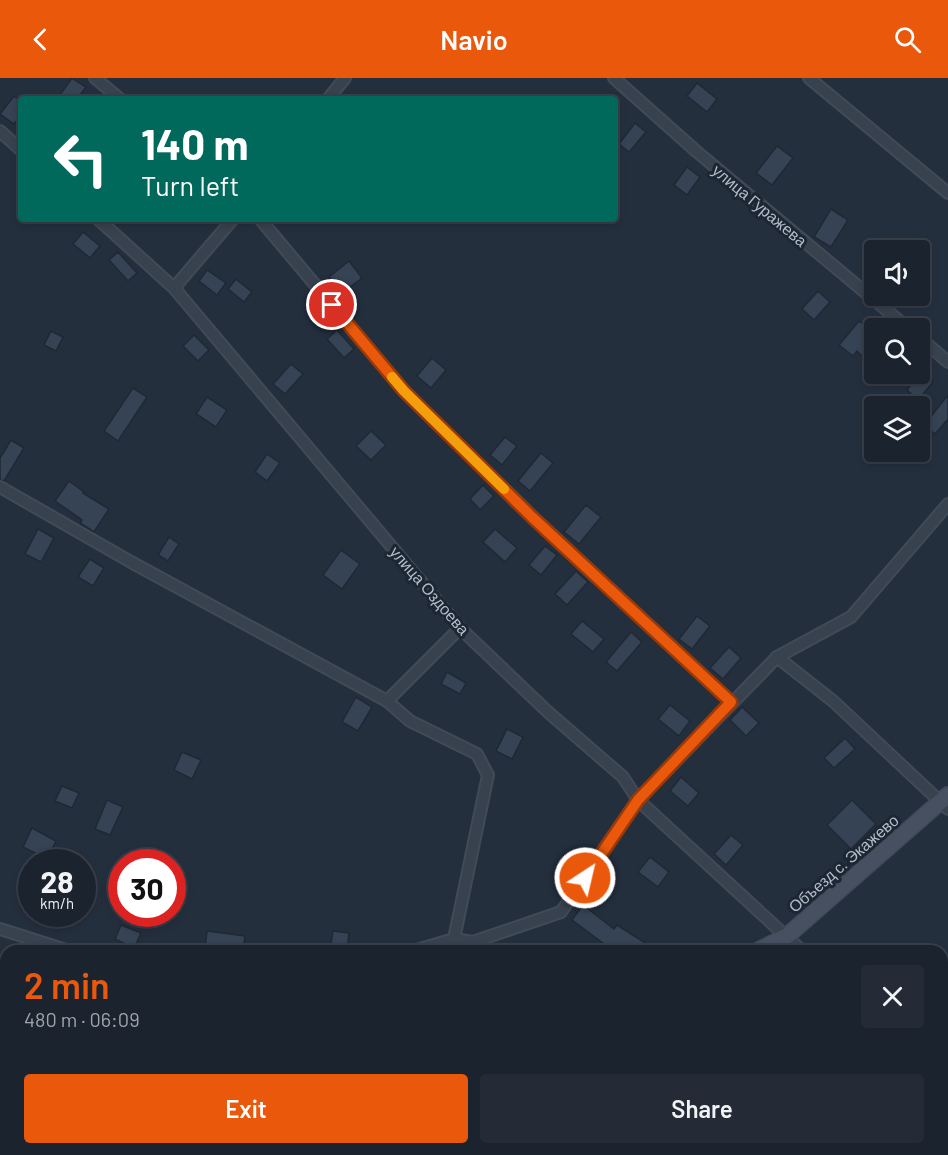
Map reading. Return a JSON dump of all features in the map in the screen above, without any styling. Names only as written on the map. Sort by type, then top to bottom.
[{"type":"main road","name":"Объезд с. Экажево","points":[[769,945],[787,936],[946,802]]},
{"type":"street","points":[[95,78],[116,96]]},
{"type":"street","name":"улица Гуражева","points":[[614,78],[696,151],[896,318]]},
{"type":"street","points":[[809,78],[948,194]]},
{"type":"street","points":[[330,96],[339,80]]},
{"type":"street","points":[[0,131],[18,147]]},
{"type":"street","name":"улица Оздоева","points":[[101,222],[174,288],[460,628],[548,712],[623,777],[638,800],[796,945]]},
{"type":"street","points":[[174,288],[230,222]]},
{"type":"street","points":[[263,222],[404,391],[532,517],[731,702]]},
{"type":"street","points":[[930,347],[948,362]]},
{"type":"street","points":[[0,487],[131,562],[387,701],[410,721],[477,754],[488,775],[454,939]]},
{"type":"street","points":[[434,945],[454,939],[473,942],[561,912],[638,800],[777,657],[851,617],[948,504]]},
{"type":"street","points":[[387,701],[460,628]]},
{"type":"street","points":[[777,657],[833,701],[946,802]]},
{"type":"street","points":[[0,929],[50,945]]},
{"type":"street","points":[[473,942],[476,945]]},
{"type":"building","points":[[72,78],[86,87],[79,96],[59,96]]},
{"type":"building","points":[[697,83],[717,99],[707,112],[687,96]]},
{"type":"building","points":[[14,96],[18,99],[18,119],[14,124],[0,114]]},
{"type":"building","points":[[635,123],[646,132],[629,152],[619,144]]},
{"type":"building","points":[[777,146],[793,158],[772,185],[756,173]]},
{"type":"building","points":[[687,167],[700,177],[687,195],[674,185]]},
{"type":"building","points":[[831,209],[848,220],[831,247],[814,237]]},
{"type":"building","points":[[83,232],[100,246],[90,258],[73,244]]},
{"type":"building","points":[[118,252],[137,273],[128,281],[109,260]]},
{"type":"building","points":[[349,261],[362,278],[342,293],[329,277]]},
{"type":"building","points":[[207,270],[226,283],[217,295],[199,281]]},
{"type":"building","points":[[236,279],[252,292],[244,302],[228,289]]},
{"type":"building","points":[[818,291],[830,302],[814,320],[802,309]]},
{"type":"building","points":[[859,321],[864,325],[864,358],[857,351],[853,356],[839,345]]},
{"type":"building","points":[[337,330],[354,349],[344,358],[327,339]]},
{"type":"building","points":[[51,331],[63,337],[56,351],[44,345]]},
{"type":"building","points":[[194,335],[209,350],[198,361],[183,346]]},
{"type":"building","points":[[432,358],[446,370],[431,388],[417,376]]},
{"type":"building","points":[[291,364],[303,374],[285,394],[273,384]]},
{"type":"building","points":[[930,380],[933,382],[921,396],[914,396],[907,390],[912,384],[930,384]]},
{"type":"building","points":[[133,388],[147,397],[118,441],[104,431]]},
{"type":"building","points":[[948,395],[948,419],[935,434],[930,430],[930,418]]},
{"type":"building","points":[[207,397],[227,410],[216,427],[196,414]]},
{"type":"building","points":[[371,431],[386,445],[371,460],[356,446]]},
{"type":"building","points":[[505,437],[517,446],[502,465],[490,455]]},
{"type":"building","points":[[11,440],[24,448],[4,481],[0,480],[0,458]]},
{"type":"building","points":[[541,453],[553,463],[530,491],[518,481]]},
{"type":"building","points":[[267,454],[280,463],[267,481],[255,472]]},
{"type":"building","points":[[69,481],[83,493],[109,509],[94,532],[80,523],[82,520],[55,501]]},
{"type":"building","points":[[483,485],[494,496],[480,510],[470,499]]},
{"type":"building","points":[[586,505],[601,517],[579,544],[564,532]]},
{"type":"building","points":[[38,529],[54,538],[41,562],[25,554]]},
{"type":"building","points":[[495,529],[517,548],[505,562],[483,542]]},
{"type":"building","points":[[169,537],[179,544],[168,561],[158,555]]},
{"type":"building","points":[[545,546],[557,555],[541,575],[529,565]]},
{"type":"building","points":[[341,550],[360,564],[342,589],[323,575]]},
{"type":"building","points":[[90,559],[104,568],[93,586],[78,577]]},
{"type":"building","points":[[576,571],[588,582],[567,605],[555,594]]},
{"type":"building","points":[[697,616],[710,626],[692,649],[679,639]]},
{"type":"building","points":[[582,621],[604,639],[593,652],[571,634]]},
{"type":"building","points":[[631,632],[642,642],[617,671],[606,662]]},
{"type":"building","points":[[729,647],[741,658],[723,679],[710,668]]},
{"type":"building","points":[[447,672],[466,683],[460,694],[441,684]]},
{"type":"building","points":[[356,697],[372,707],[358,731],[342,722]]},
{"type":"building","points":[[670,705],[690,721],[679,736],[658,719]]},
{"type":"building","points":[[742,707],[759,723],[746,736],[730,720]]},
{"type":"building","points":[[507,729],[523,737],[512,759],[496,751]]},
{"type":"building","points":[[845,738],[855,749],[834,768],[824,758]]},
{"type":"building","points":[[182,752],[201,760],[192,779],[174,770]]},
{"type":"building","points":[[681,777],[699,793],[688,806],[670,791]]},
{"type":"building","points":[[62,786],[79,793],[72,808],[55,801]]},
{"type":"building","points":[[107,800],[123,807],[110,835],[95,829]]},
{"type":"building","points":[[852,800],[876,824],[851,849],[827,825]]},
{"type":"building","points":[[32,828],[56,841],[52,849],[23,847]]},
{"type":"building","points":[[731,835],[743,845],[726,865],[714,854]]},
{"type":"building","points":[[650,857],[669,872],[658,887],[638,872]]},
{"type":"building","points":[[583,905],[614,929],[617,925],[649,945],[603,945],[572,920]]},
{"type":"building","points":[[120,927],[141,933],[135,945],[128,945],[115,939]]},
{"type":"building","points":[[207,931],[245,936],[244,945],[206,945]]},
{"type":"building","points":[[333,931],[349,933],[348,945],[331,945]]},
{"type":"slow traffic","points":[[392,377],[504,489]]},
{"type":"route","points":[[332,305],[404,391],[532,517],[731,702],[638,800],[585,878]]}]
